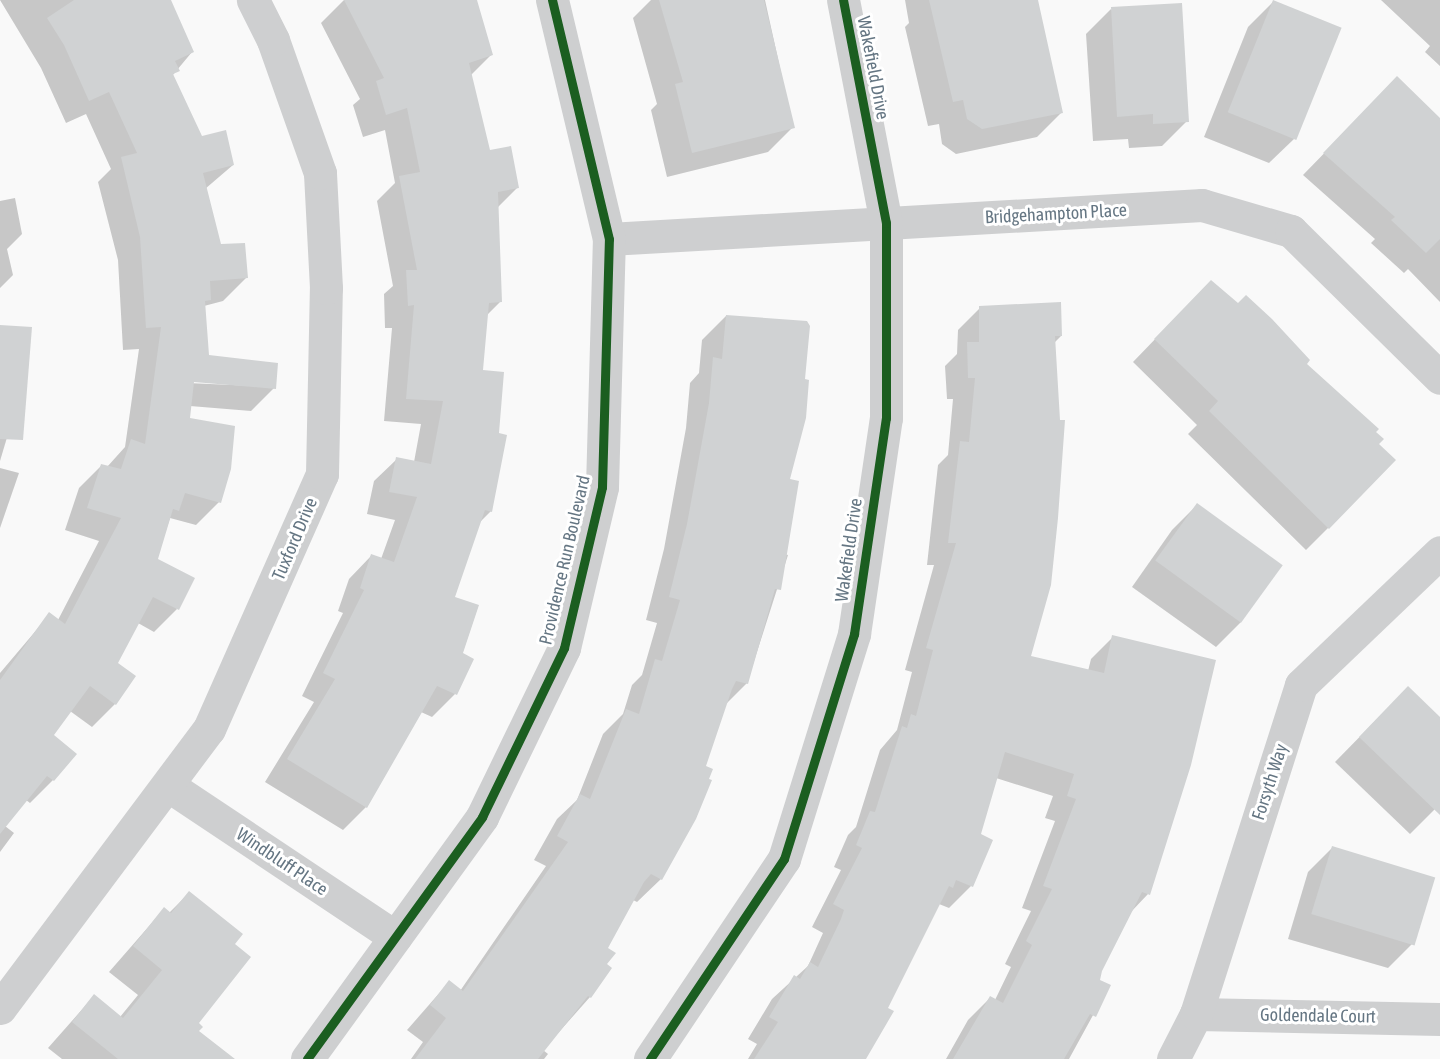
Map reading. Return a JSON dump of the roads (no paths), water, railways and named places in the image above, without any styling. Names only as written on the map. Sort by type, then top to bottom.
[{"type":"street","name":"Tuxford Drive","points":[[0,1008],[169,786],[209,729],[322,474],[326,288],[320,173],[273,40],[253,0]]},
{"type":"street","name":"Providence Run Boulevard","points":[[307,1059],[482,817],[564,648],[602,487],[609,239],[552,0]]},
{"type":"street","name":"Wakefield Drive","points":[[650,1059],[784,859],[854,634],[886,418],[886,223],[843,0]]},
{"type":"street","name":"Bridgehampton Place","points":[[609,239],[1202,205],[1291,231],[1440,378]]},
{"type":"street","name":"Forsyth Way","points":[[1173,1059],[1196,1014],[1301,685],[1440,552]]},
{"type":"street","name":"Windbluff Place","points":[[169,786],[395,938]]},
{"type":"street","name":"Goldendale Court","points":[[1196,1014],[1440,1018]]}]
